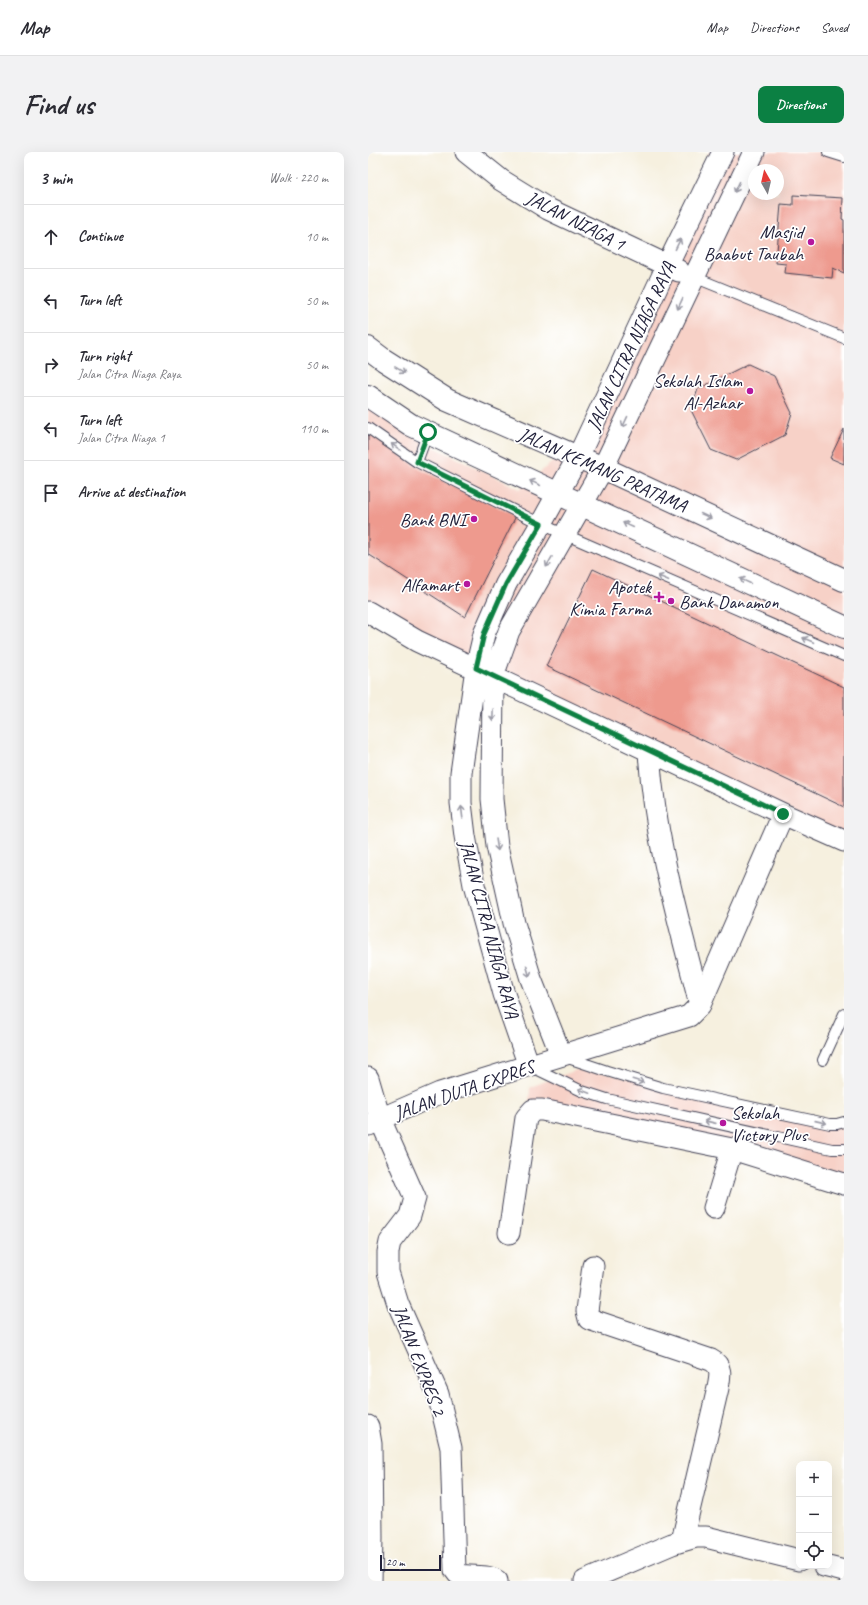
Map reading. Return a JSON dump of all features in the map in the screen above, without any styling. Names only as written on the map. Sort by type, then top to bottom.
[{"type":"street","name":"JALAN NIAGA 1","points":[[466,152],[501,180],[548,209],[667,266],[694,277]]},
{"type":"street","name":"JALAN CITRA NIAGA RAYA","points":[[561,1055],[531,979],[514,923],[497,846],[492,799],[484,634],[506,584],[578,457],[667,266],[723,152]]},
{"type":"street","name":"JALAN CITRA NIAGA RAYA","points":[[529,1066],[504,994],[474,885],[465,836],[461,803],[461,773],[485,672],[583,505],[603,468],[754,152]]},
{"type":"street","name":"JALAN KEMANG PRATAMA","points":[[368,348],[384,360],[447,400],[603,468],[843,579]]},
{"type":"street","name":"JALAN KEMANG PRATAMA","points":[[368,396],[411,425],[844,627]]},
{"type":"street","points":[[368,612],[417,641],[485,672],[648,751],[844,841]]},
{"type":"street","points":[[648,751],[650,784],[660,845],[700,1005]]},
{"type":"street","points":[[700,1005],[783,814]]},
{"type":"street","name":"JALAN DUTA EXPRES","points":[[374,1122],[440,1093],[689,1016],[700,1005]]},
{"type":"street","name":"JALAN EXPRES 2","points":[[368,1078],[374,1122],[415,1198],[410,1216],[390,1242],[388,1252],[388,1272],[398,1304],[438,1394],[451,1448],[455,1570],[462,1576],[490,1577],[497,1581]]},
{"type":"street","points":[[508,1233],[526,1118],[533,1110],[542,1110],[732,1149],[844,1184]]},
{"type":"street","points":[[714,1208],[732,1149]]},
{"type":"street","points":[[593,1266],[587,1311],[589,1319],[712,1360],[717,1363],[720,1369],[718,1388],[682,1541]]},
{"type":"street","points":[[368,1426],[371,1444],[371,1581]]},
{"type":"street","points":[[585,1581],[682,1541],[696,1537],[706,1537],[796,1559]]},
{"type":"street","points":[[832,1568],[844,1571]]},
{"type":"lane","points":[[828,152],[844,157]]},
{"type":"lane","points":[[694,277],[844,338]]},
{"type":"lane","points":[[368,428],[417,462],[541,524],[844,656]]},
{"type":"lane","points":[[417,462],[428,432]]},
{"type":"lane","points":[[824,1060],[844,1014]]},
{"type":"lane","points":[[561,1055],[663,1088],[830,1124],[844,1122]]},
{"type":"lane","points":[[529,1066],[582,1090],[607,1099],[832,1150],[844,1149]]},
{"type":"shaded area","points":[[709,152],[844,152],[844,835],[368,615],[368,405],[409,435],[520,489],[592,429]]},
{"type":"shaded area","name":"Sekolah Victory Plus","points":[[582,1068],[841,1126],[844,1120],[844,1180],[529,1101],[530,1087]]},
{"type":"building","name":"Masjid Baabut Taubah","points":[[793,195],[843,198],[842,219],[844,220],[844,273],[833,268],[832,278],[785,273],[786,264],[776,263],[781,204],[793,205]]},
{"type":"building","points":[[748,364],[774,376],[792,413],[785,435],[736,460],[711,450],[691,410],[698,389]]},
{"type":"building","points":[[844,429],[844,464],[830,458]]},
{"type":"building","points":[[368,433],[421,470],[516,516],[465,617],[368,554]]},
{"type":"building","points":[[593,569],[844,687],[844,807],[546,666]]},
{"type":"place","name":"Masjid Baabut Taubah","points":[[811,242]]},
{"type":"place","name":"Sekolah Islam Al-Azhar","points":[[750,391]]},
{"type":"place","name":"Bank BNI","points":[[474,519]]},
{"type":"place","name":"Alfamart","points":[[467,584]]},
{"type":"place","name":"Apotek Kimia Farma","points":[[659,597]]},
{"type":"place","name":"Bank Danamon","points":[[671,601]]},
{"type":"place","name":"Sekolah Victory Plus","points":[[723,1123]]},
{"type":"route","points":[[428,432],[417,462],[541,524],[506,584],[484,634],[476,668],[783,814]]}]
